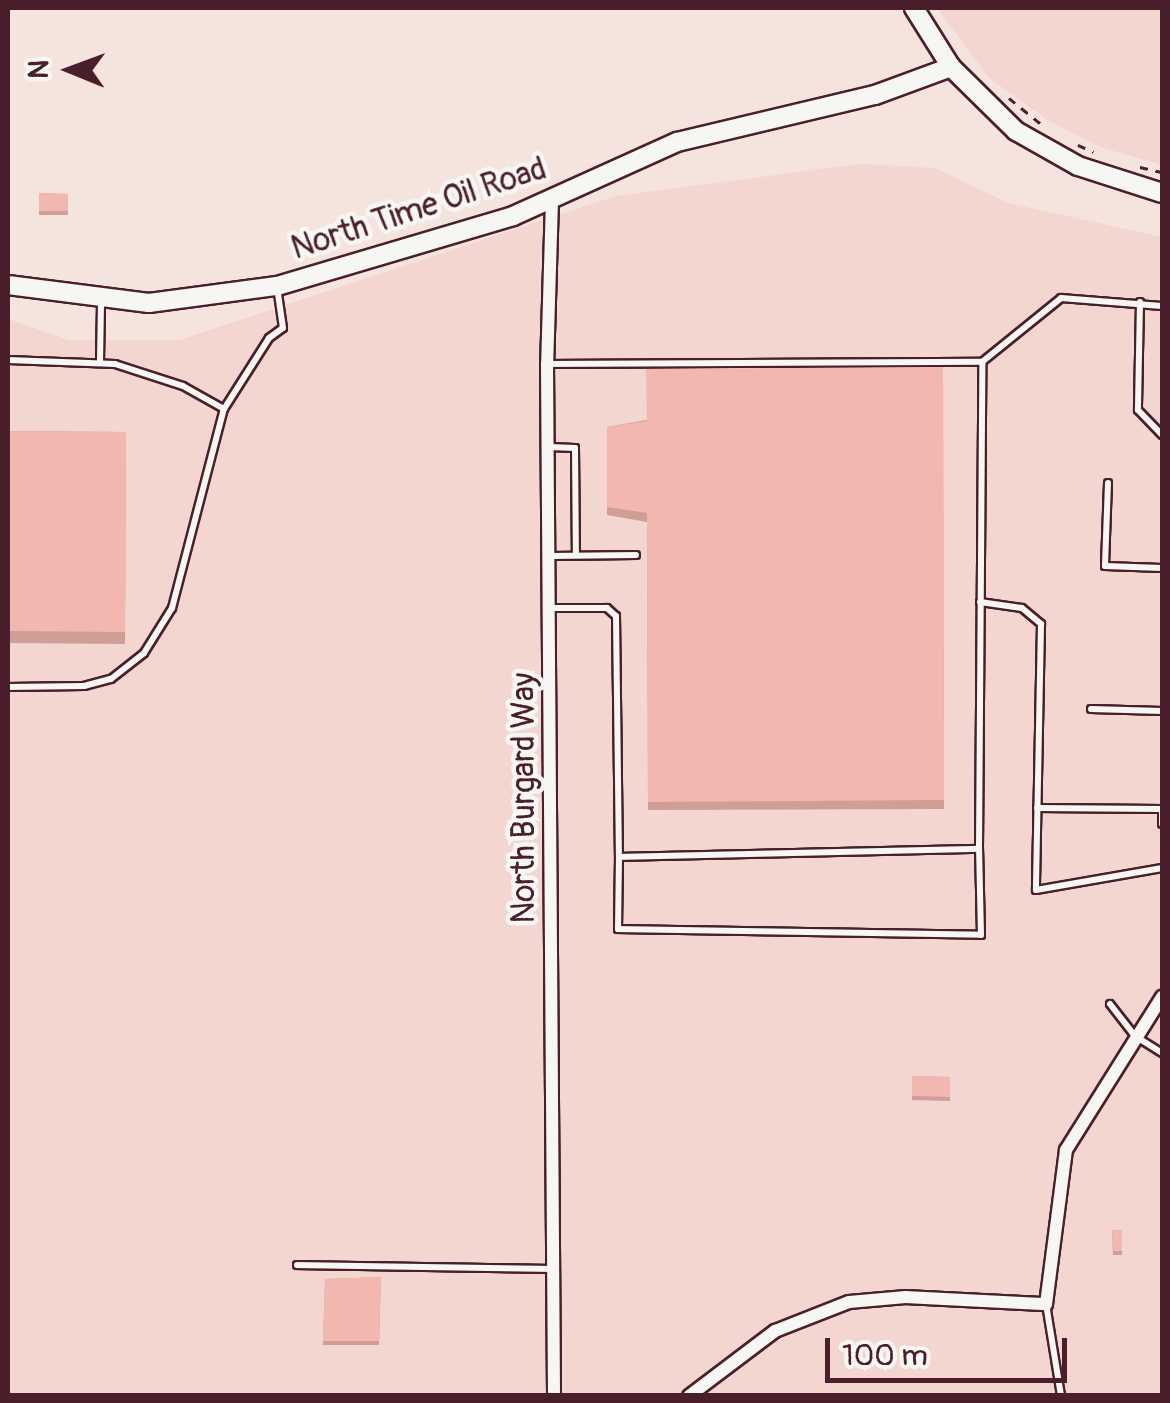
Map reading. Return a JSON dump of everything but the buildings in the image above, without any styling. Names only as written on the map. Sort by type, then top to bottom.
[{"type":"street","points":[[914,8],[951,68],[1033,143],[1078,166],[1162,193]]},
{"type":"street","name":"North Time Oil Road","points":[[8,285],[100,301],[188,301],[277,286],[478,229],[552,200],[677,142],[874,94],[951,68]]},
{"type":"street","name":"North Burgard Way","points":[[552,200],[547,364],[554,1396]]},
{"type":"street","points":[[689,1396],[775,1331],[849,1302],[906,1298],[1046,1304],[1066,1150],[1162,997]]},
{"type":"lane","points":[[8,687],[97,683],[129,669],[144,653],[172,608],[224,409],[269,338],[283,328],[277,286]]},
{"type":"lane","points":[[547,364],[982,362],[1061,298],[1162,306]]},
{"type":"lane","points":[[100,301],[100,362]]},
{"type":"lane","points":[[1140,302],[1138,410],[1162,436]]},
{"type":"lane","points":[[8,360],[100,362],[152,374],[224,409]]},
{"type":"lane","points":[[550,608],[607,608],[616,616],[618,928],[981,935],[982,362]]},
{"type":"lane","points":[[548,446],[575,448],[576,555]]},
{"type":"lane","points":[[1108,484],[1106,566],[1162,568]]},
{"type":"lane","points":[[550,556],[636,554]]},
{"type":"lane","points":[[980,602],[1022,608],[1041,624],[1036,890],[1162,868]]},
{"type":"lane","points":[[1091,709],[1162,711]]},
{"type":"lane","points":[[1037,808],[1162,809],[1162,824]]},
{"type":"lane","points":[[619,857],[979,849]]},
{"type":"lane","points":[[1110,1004],[1135,1036],[1162,1053]]},
{"type":"lane","points":[[298,1265],[551,1269]]},
{"type":"lane","points":[[1046,1304],[1060,1396]]},
{"type":"path","points":[[998,90],[1052,132]]},
{"type":"path","points":[[1064,138],[1101,155]]},
{"type":"path","points":[[1130,164],[1162,172]]},
{"type":"shaded area","points":[[937,8],[1162,8],[1162,165],[1100,147],[1049,121],[989,78]]},
{"type":"shaded area","points":[[859,164],[935,168],[1008,203],[1162,237],[1162,1395],[8,1396],[8,319],[69,340],[179,340],[616,196]]}]
